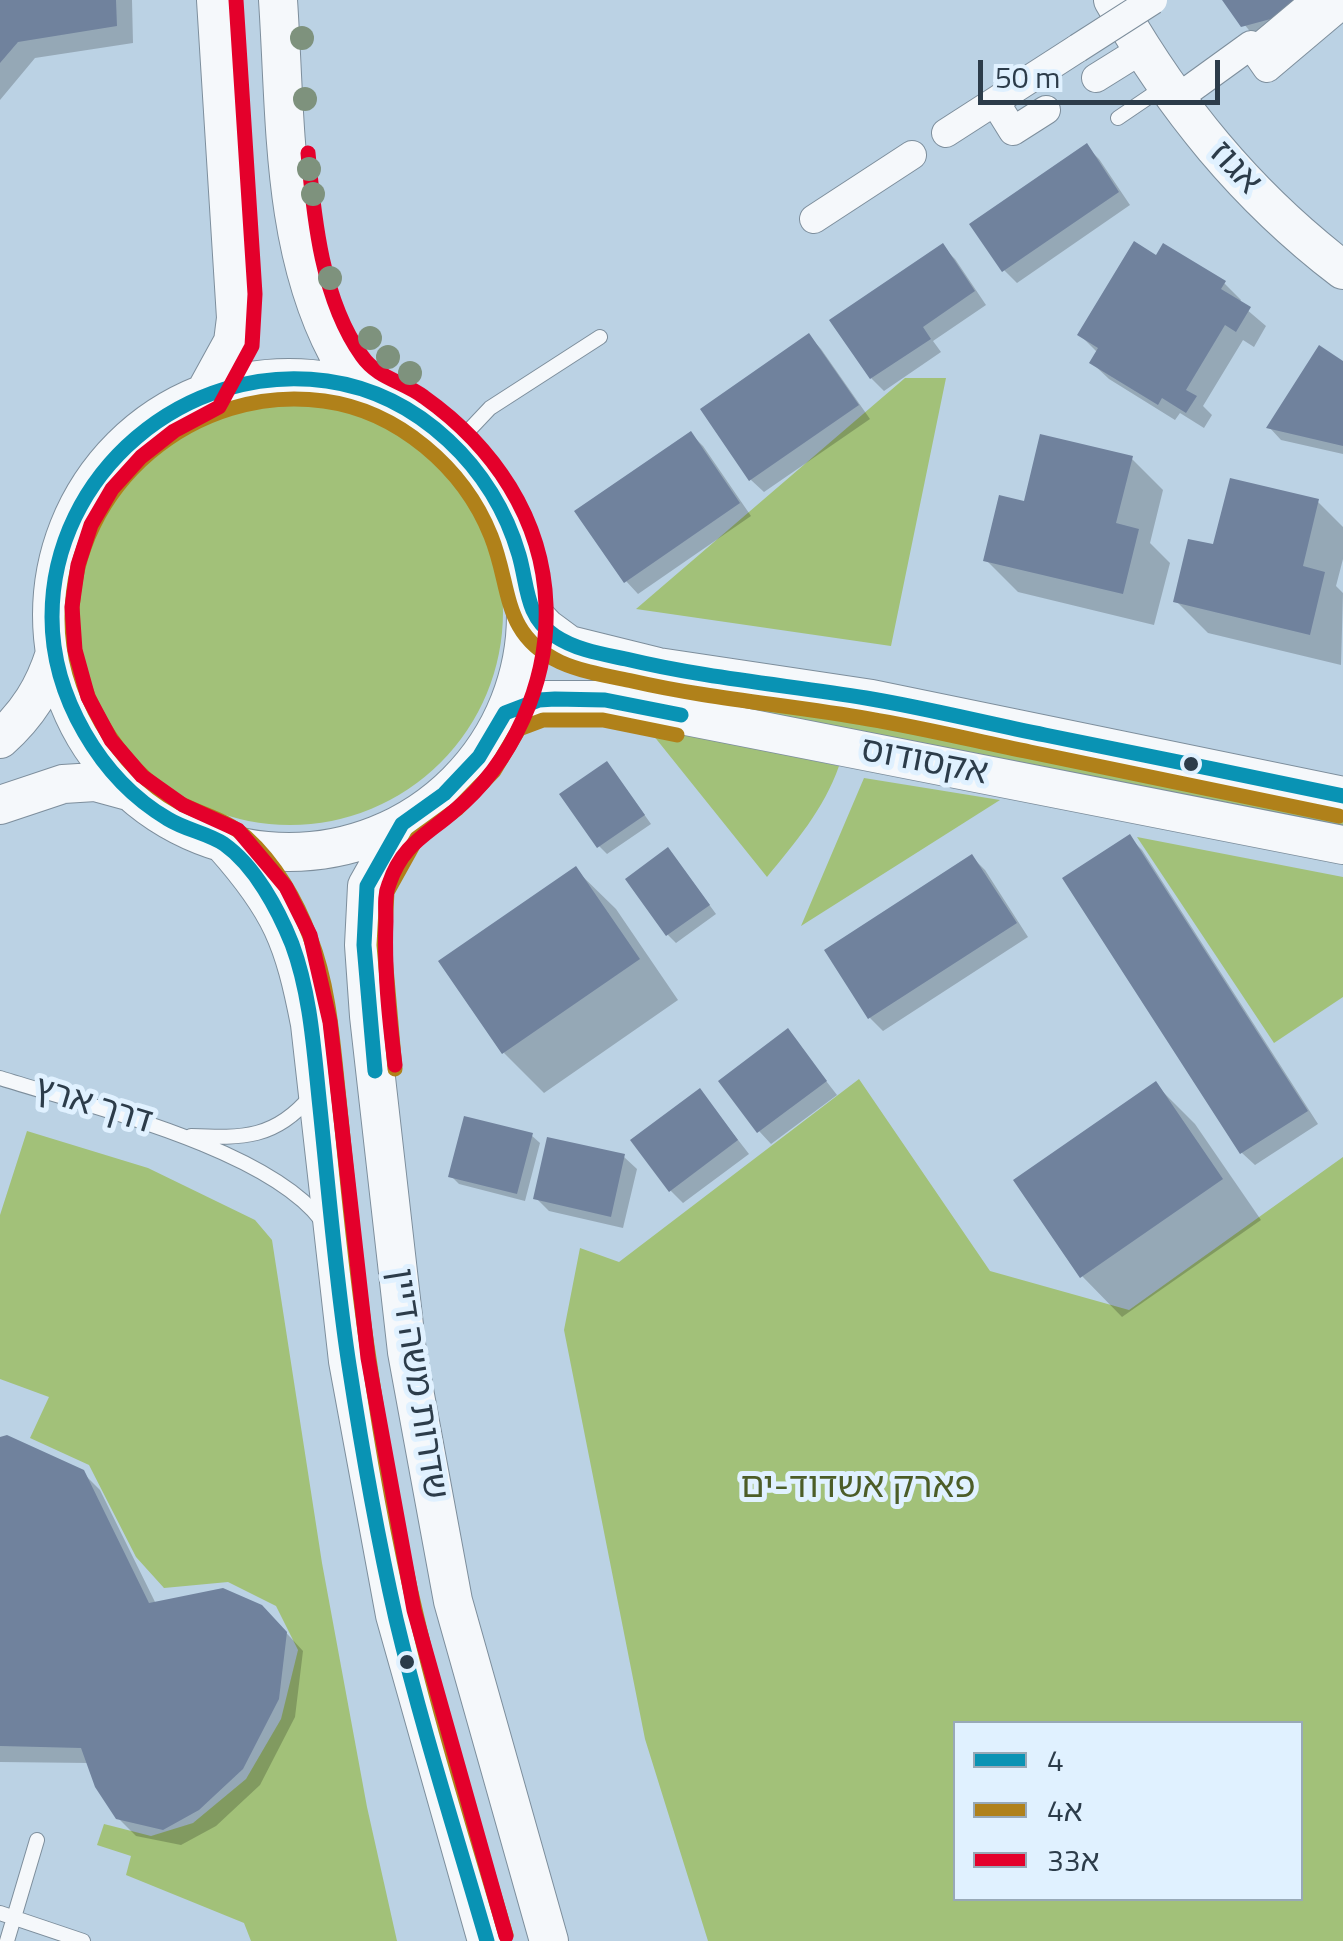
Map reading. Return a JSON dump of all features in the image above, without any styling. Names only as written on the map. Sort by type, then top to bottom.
[{"type":"main road","points":[[205,393],[233,342],[236,318],[216,0]]},
{"type":"main road","points":[[278,0],[292,214],[314,299],[338,355],[364,389]]},
{"type":"main road","name":"אגוז","points":[[1113,0],[1170,94],[1249,189],[1343,270]]},
{"type":"main road","points":[[284,377],[364,389],[408,408],[455,445],[480,472],[504,514],[520,559],[526,607],[522,661],[505,713],[479,757],[444,794],[402,824],[345,846],[285,853],[224,844],[173,823],[128,792],[94,751],[69,704],[54,652],[52,606],[58,560],[96,477],[127,442],[163,414],[205,393],[244,382],[284,377]]},
{"type":"main road","name":"אקסודוס","points":[[526,607],[569,644],[658,667],[872,699],[1343,796]]},
{"type":"main road","points":[[0,739],[20,720],[46,683],[54,652]]},
{"type":"main road","name":"אקסודוס","points":[[505,713],[539,700],[605,700],[1343,846]]},
{"type":"main road","points":[[0,804],[63,784],[94,782],[128,792]]},
{"type":"main road","name":"שדרות משה דיין","points":[[402,824],[367,886],[364,945],[407,1352],[453,1602],[549,1941]]},
{"type":"main road","name":"שדרות משה דיין","points":[[224,844],[269,898],[291,942],[310,1024],[348,1361],[395,1615],[487,1941]]},
{"type":"street","points":[[946,133],[1153,0]]},
{"type":"street","points":[[1255,51],[1316,0]]},
{"type":"street","points":[[1170,94],[1251,45],[1267,68],[1343,4]]},
{"type":"street","points":[[1096,78],[1141,50]]},
{"type":"street","points":[[995,102],[1013,131],[1046,110]]},
{"type":"street","points":[[814,219],[912,156]]},
{"type":"lane","points":[[1118,118],[1170,94]]},
{"type":"lane","points":[[455,445],[490,408],[600,337]]},
{"type":"lane","name":"דרך ארץ","points":[[0,1078],[186,1136],[278,1182],[307,1200],[326,1225],[336,1253]]},
{"type":"lane","name":"דרך ארץ","points":[[186,1136],[244,1138],[274,1128],[300,1110],[318,1088]]},
{"type":"lane","points":[[6,1941],[7,1915],[37,1840]]},
{"type":"lane","points":[[7,1915],[83,1941]]},
{"type":"green space","points":[[905,378],[946,378],[891,646],[636,609]]},
{"type":"green space","points":[[290,399],[332,403],[372,415],[408,435],[441,461],[467,494],[487,530],[499,570],[503,612],[499,654],[487,694],[467,730],[441,763],[408,789],[372,809],[332,821],[290,825],[248,821],[208,809],[172,789],[139,763],[113,730],[93,694],[81,654],[77,612],[81,570],[93,530],[113,494],[139,461],[172,435],[208,415],[248,403]]},
{"type":"green space","points":[[641,677],[1343,800],[1343,836],[639,691]]},
{"type":"green space","points":[[645,725],[839,766],[817,811],[767,877]]},
{"type":"green space","points":[[864,778],[1000,800],[801,926]]},
{"type":"green space","points":[[1137,837],[1343,877],[1343,997],[1274,1043]]},
{"type":"green space","name":"פארק אשדוד-ים","points":[[859,1079],[990,1271],[1129,1310],[1343,1157],[1343,1941],[708,1941],[645,1739],[564,1330],[580,1248],[619,1262]]},
{"type":"green space","points":[[27,1131],[148,1168],[255,1220],[272,1240],[322,1563],[367,1807],[397,1941],[251,1941],[244,1923],[126,1875],[131,1856],[97,1845],[104,1824],[151,1836],[193,1823],[246,1779],[281,1719],[298,1650],[276,1606],[228,1582],[164,1588],[136,1557],[89,1465],[30,1438],[49,1397],[0,1379],[0,1215]]},
{"type":"building","points":[[0,0],[116,0],[117,26],[18,42],[0,63]]},
{"type":"building","points":[[1222,0],[1301,0],[1278,17],[1241,27]]},
{"type":"building","points":[[1087,143],[1119,192],[1002,272],[969,224]]},
{"type":"building","points":[[1134,241],[1156,255],[1163,243],[1226,281],[1221,289],[1251,307],[1236,332],[1225,325],[1186,390],[1197,396],[1186,413],[1162,398],[1158,405],[1089,363],[1098,348],[1077,335]]},
{"type":"building","points":[[943,243],[975,291],[923,327],[931,339],[870,379],[829,320]]},
{"type":"building","points":[[809,333],[859,405],[749,481],[700,409]]},
{"type":"building","points":[[1319,345],[1343,361],[1343,446],[1266,428]]},
{"type":"building","points":[[691,431],[740,503],[624,583],[574,511]]},
{"type":"building","points":[[1040,434],[1133,456],[1116,523],[1139,529],[1123,594],[983,561],[999,495],[1024,501]]},
{"type":"building","points":[[1230,478],[1319,499],[1303,566],[1325,572],[1310,635],[1173,602],[1188,539],[1213,544]]},
{"type":"building","points":[[607,761],[645,815],[597,848],[559,794]]},
{"type":"building","points":[[1130,834],[1308,1111],[1240,1154],[1062,878]]},
{"type":"building","points":[[668,847],[710,905],[666,936],[625,879]]},
{"type":"building","points":[[972,854],[1017,923],[868,1019],[824,950]]},
{"type":"building","points":[[576,866],[640,959],[502,1054],[438,961]]},
{"type":"building","points":[[788,1028],[827,1081],[757,1133],[718,1081]]},
{"type":"building","points":[[1156,1081],[1223,1179],[1080,1278],[1013,1180]]},
{"type":"building","points":[[700,1088],[738,1140],[669,1192],[630,1140]]},
{"type":"building","points":[[464,1116],[533,1133],[517,1194],[448,1177]]},
{"type":"building","points":[[547,1137],[625,1154],[611,1217],[533,1199]]},
{"type":"building","points":[[7,1435],[84,1470],[149,1603],[223,1588],[262,1605],[287,1632],[279,1699],[243,1769],[199,1810],[163,1830],[116,1819],[95,1787],[81,1748],[0,1746],[0,1437]]},
{"type":"transit line","name":"33א","points":[[236,0],[255,294],[252,346],[219,407],[174,431],[141,457],[112,489],[91,525],[78,565],[72,607],[75,650],[88,697],[111,740],[142,776],[183,805],[238,830],[286,887],[310,935],[330,1022],[368,1358],[414,1610],[506,1936]]},
{"type":"transit line","name":"33א","points":[[308,153],[322,258],[348,334],[368,364],[449,416],[492,461],[524,514],[543,573],[545,634],[534,691],[523,719],[493,770],[453,812],[415,842],[394,871],[387,889],[386,975],[395,1065]]},
{"type":"transit line","name":"4","points":[[487,1941],[417,1700],[376,1524],[344,1333],[311,1024],[292,944],[264,889],[235,853],[217,840],[168,819],[121,782],[84,733],[61,676],[52,617],[58,565],[75,517],[102,474],[137,438],[178,409],[225,389],[275,379],[327,381],[361,389],[422,419],[472,465],[507,523],[533,610],[545,628],[572,645],[686,671],[911,706],[1343,796]]},
{"type":"transit line","name":"4א","points":[[506,1935],[437,1698],[396,1519],[363,1320],[330,1017],[317,956],[292,896],[257,847],[222,821],[180,803],[136,769],[102,723],[79,671],[72,616],[78,568],[94,525],[118,486],[150,453],[188,427],[230,409],[276,400],[324,401],[351,407],[402,430],[446,466],[479,511],[491,536],[518,624],[541,651],[560,662],[661,687],[889,723],[1339,816]]},
{"type":"transit line","name":"4","points":[[375,1071],[364,945],[367,886],[402,824],[444,794],[479,757],[505,713],[539,700],[555,699],[605,700],[681,715]]},
{"type":"transit line","name":"4א","points":[[395,1069],[384,945],[387,892],[417,838],[457,809],[494,771],[519,729],[543,720],[603,720],[677,735]]}]
